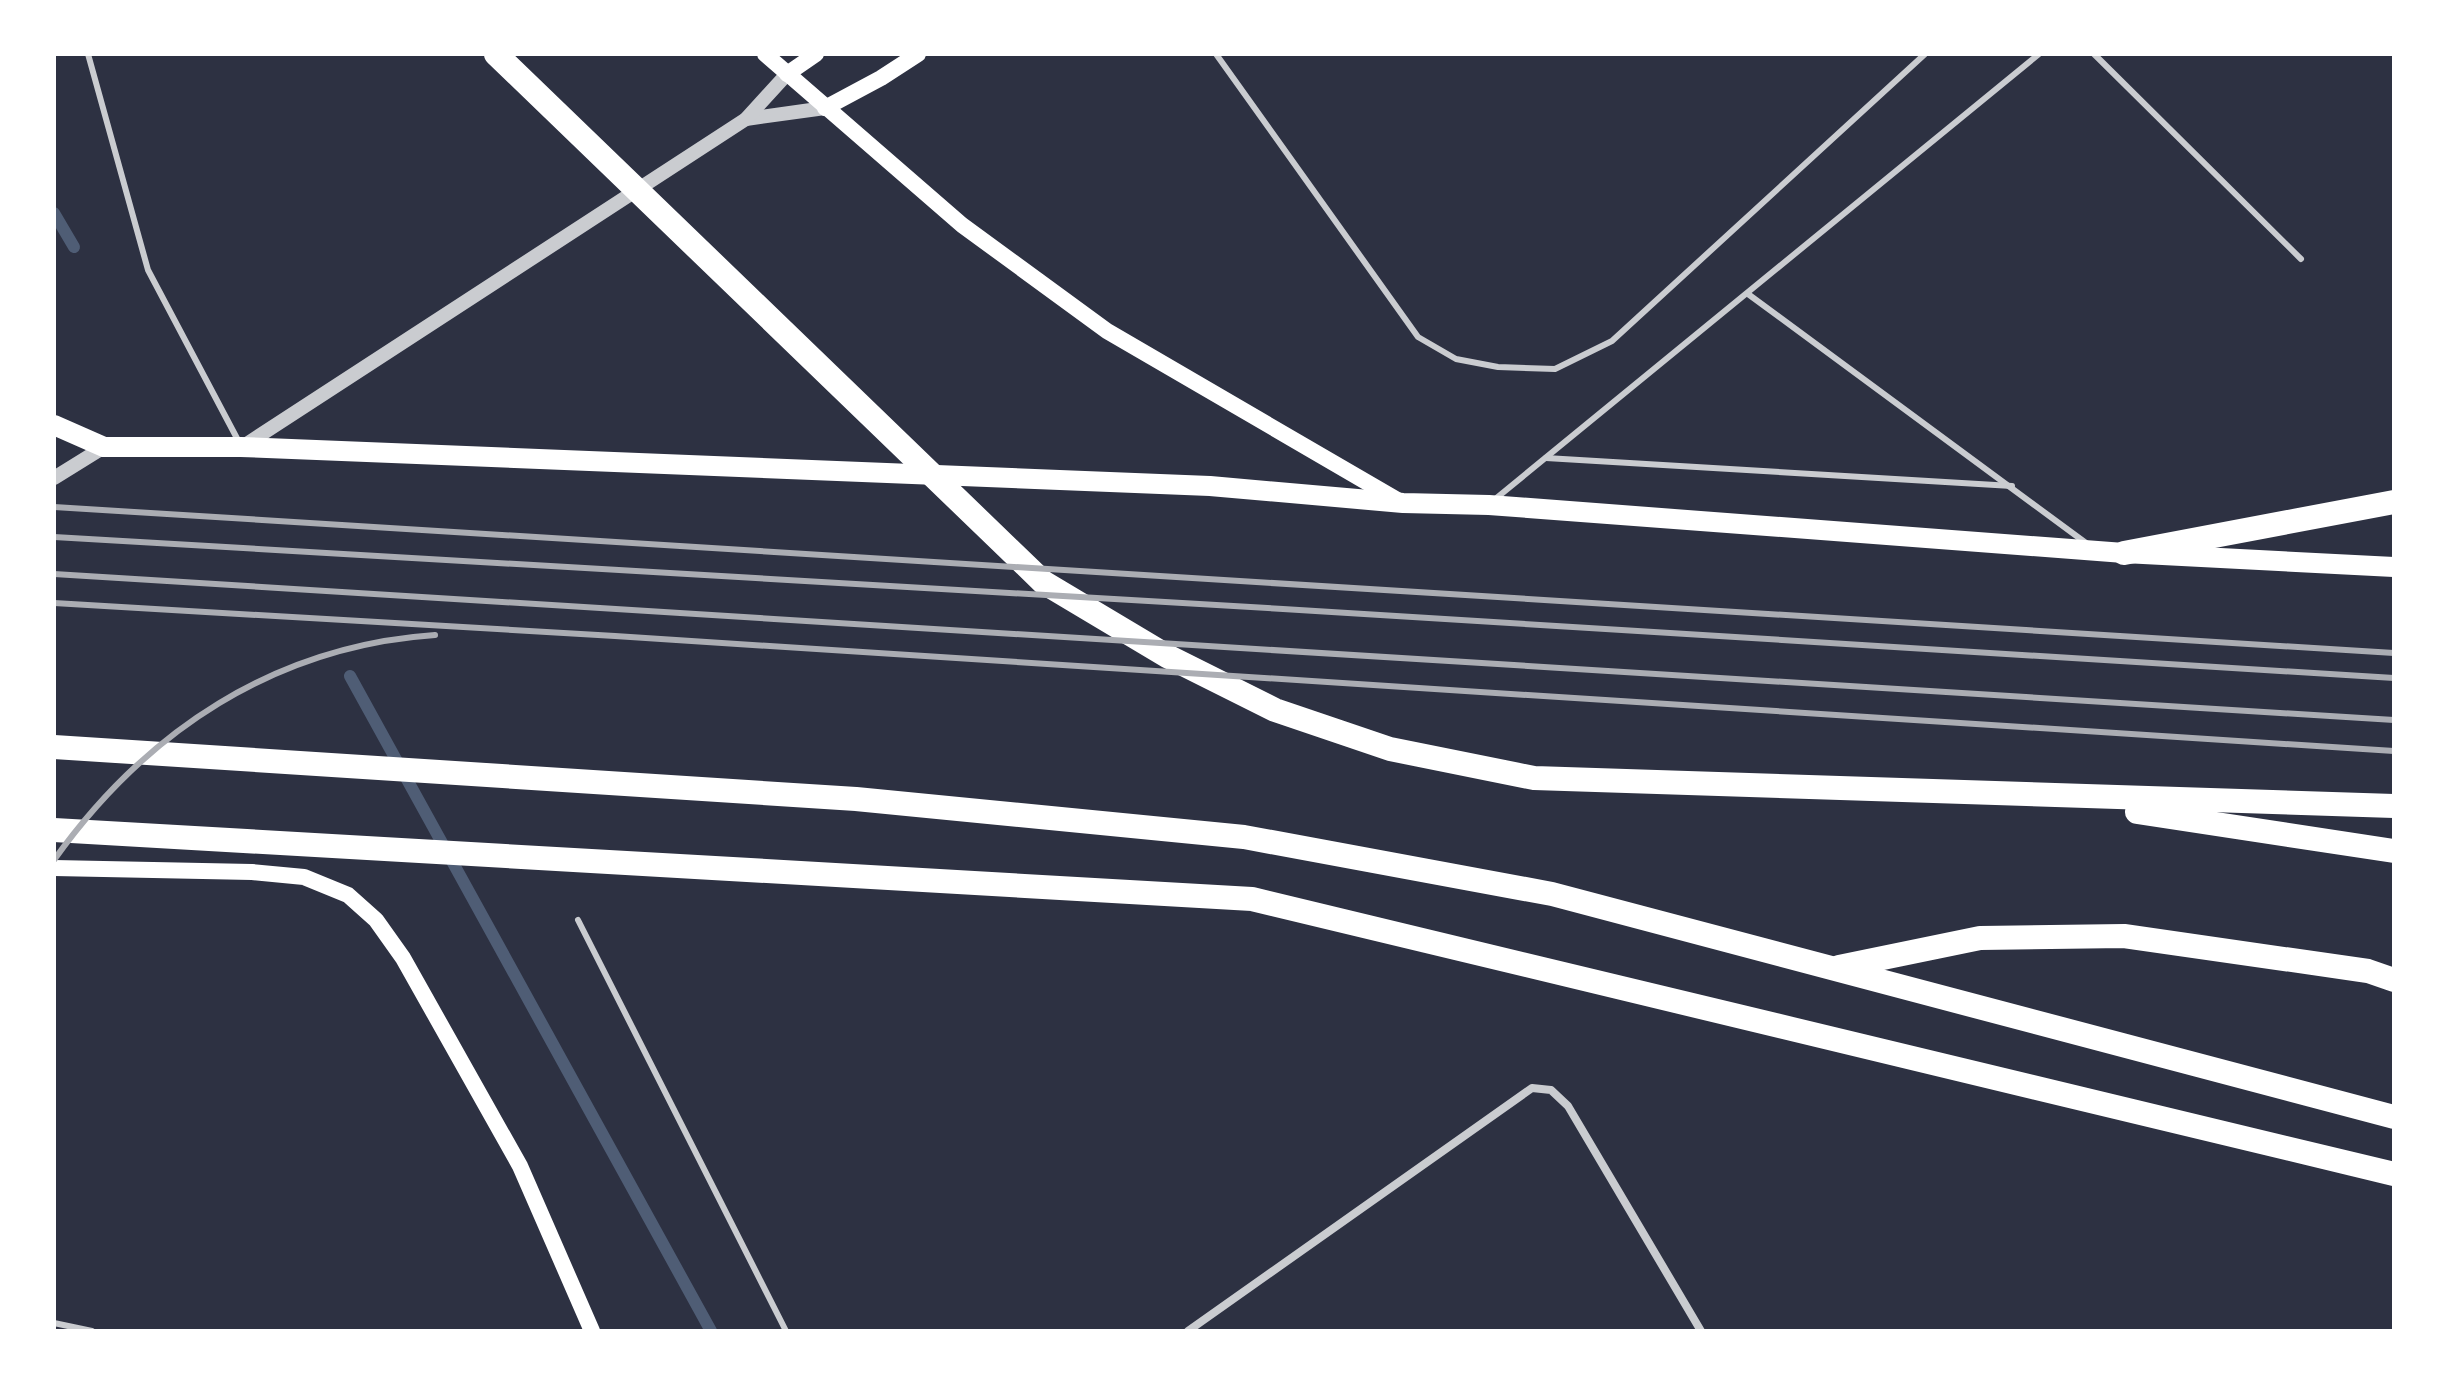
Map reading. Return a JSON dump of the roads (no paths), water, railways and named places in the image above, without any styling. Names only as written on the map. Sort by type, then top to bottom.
[{"type":"highway","points":[[496,54],[1043,582],[1167,656],[1275,710],[1390,749],[1534,778],[2394,806]]},
{"type":"highway","points":[[2124,553],[2394,502]]},
{"type":"highway","points":[[54,747],[840,798],[1244,837],[1552,894],[2394,1117]]},
{"type":"highway","points":[[2032,796],[2394,851]]},
{"type":"highway","points":[[54,830],[1252,899],[2394,1174]]},
{"type":"highway","points":[[1832,969],[1980,938],[2124,936],[2368,971],[2394,980]]},
{"type":"main road","points":[[765,54],[962,225],[1107,331],[1403,503]]},
{"type":"main road","points":[[787,74],[816,54]]},
{"type":"main road","points":[[825,108],[918,54]]},
{"type":"main road","points":[[54,425],[104,447],[241,447],[1210,486],[1403,503],[1489,505],[2124,553],[2394,567]]},
{"type":"main road","points":[[54,868],[265,873],[304,877],[348,895],[376,920],[403,958],[513,1152],[592,1331]]},
{"type":"street","points":[[241,447],[746,119],[787,74]]},
{"type":"street","points":[[746,119],[825,108]]},
{"type":"street","points":[[54,478],[104,447]]},
{"type":"street","points":[[1188,1331],[1532,1088],[1551,1090],[1568,1106],[1701,1331]]},
{"type":"lane","points":[[88,54],[148,270],[241,447]]},
{"type":"lane","points":[[1216,54],[1418,337],[1456,359],[1498,367],[1555,369],[1612,341],[1925,54]]},
{"type":"lane","points":[[1489,505],[2039,54]]},
{"type":"lane","points":[[2094,54],[2301,259]]},
{"type":"lane","points":[[1748,294],[2095,550]]},
{"type":"lane","points":[[1546,458],[2012,486]]},
{"type":"lane","points":[[578,920],[786,1331]]},
{"type":"lane","points":[[54,1323],[92,1331]]},
{"type":"waterway","points":[[54,213],[74,247]]},
{"type":"waterway","points":[[350,676],[711,1331]]},
{"type":"railway","points":[[54,507],[2394,653]]},
{"type":"railway","points":[[54,537],[2394,678]]},
{"type":"railway","points":[[54,574],[2394,720]]},
{"type":"railway","points":[[54,603],[615,636],[2394,751]]},
{"type":"railway","points":[[54,860],[90,814],[130,772],[173,735],[219,703],[268,677],[321,657],[376,643],[435,635]]}]
